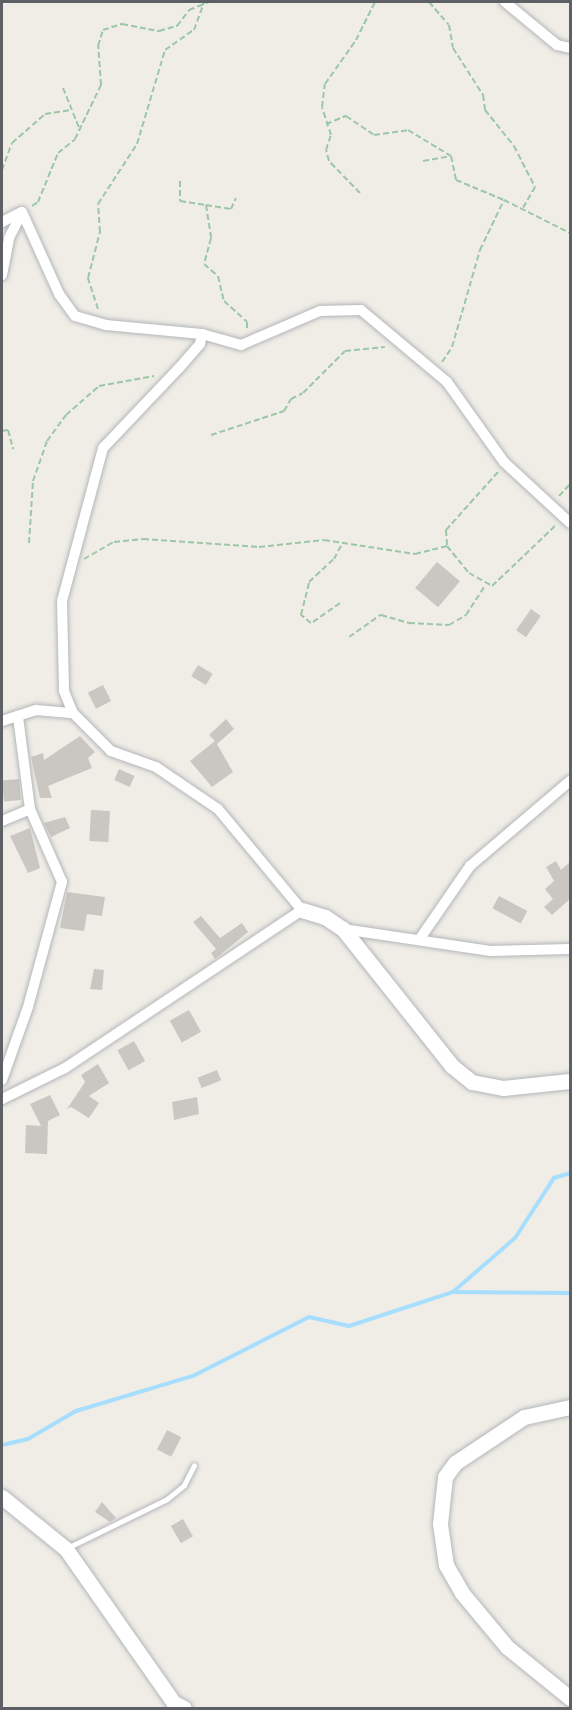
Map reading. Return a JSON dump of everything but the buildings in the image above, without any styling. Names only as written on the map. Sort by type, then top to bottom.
[{"type":"street","points":[[506,2],[557,45],[570,48]]},
{"type":"street","points":[[22,212],[66,306],[75,316],[106,325],[194,330],[241,345],[320,311],[346,308],[362,310],[436,371],[504,462],[567,520]]},
{"type":"street","points":[[2,222],[22,212]]},
{"type":"street","points":[[2,275],[9,238],[22,212]]},
{"type":"street","points":[[202,334],[200,344],[103,448],[62,601],[60,642],[64,691],[73,713],[111,751],[156,767],[218,809],[302,910],[325,917],[342,929],[452,1066],[472,1082],[503,1088],[570,1081]]},
{"type":"street","points":[[2,721],[36,710],[73,713]]},
{"type":"street","points":[[2,1080],[28,1008],[62,882],[30,809],[18,716]]},
{"type":"street","points":[[419,940],[470,866],[570,781]]},
{"type":"street","points":[[2,821],[30,809]]},
{"type":"street","points":[[2,1099],[64,1068],[302,910]]},
{"type":"street","points":[[342,929],[490,951],[570,949]]},
{"type":"street","points":[[570,1407],[524,1417],[455,1463],[445,1477],[440,1524],[446,1565],[462,1593],[507,1647],[570,1698]]},
{"type":"street","points":[[2,1497],[66,1549],[174,1703],[184,1708]]},
{"type":"lane","points":[[66,1549],[167,1499],[184,1485],[194,1465]]},
{"type":"path","points":[[22,212],[38,202],[58,153],[80,130],[101,85],[98,46],[103,30],[122,24],[159,31],[177,26],[189,10],[209,2]]},
{"type":"path","points":[[360,193],[329,161],[326,150],[331,135],[322,107],[325,84],[356,40],[375,2]]},
{"type":"path","points":[[429,2],[448,25],[453,48],[483,95],[485,110],[514,146],[535,187],[523,208]]},
{"type":"path","points":[[106,325],[88,278],[99,232],[98,204],[137,144],[165,50],[194,30],[204,3]]},
{"type":"path","points":[[63,88],[80,130]]},
{"type":"path","points":[[2,170],[12,143],[45,114],[71,110]]},
{"type":"path","points":[[326,124],[346,116],[374,135],[408,129],[451,156],[456,180],[523,208],[570,233]]},
{"type":"path","points":[[423,161],[451,156]]},
{"type":"path","points":[[180,181],[180,201],[231,209],[236,198]]},
{"type":"path","points":[[436,371],[452,347],[480,250],[504,200]]},
{"type":"path","points":[[206,205],[211,238],[204,264],[218,276],[224,301],[247,322],[241,345]]},
{"type":"path","points":[[211,435],[284,411],[291,399],[303,393],[345,351],[406,346]]},
{"type":"path","points":[[29,543],[33,481],[47,441],[66,415],[99,386],[158,375]]},
{"type":"path","points":[[2,431],[8,430],[13,449]]},
{"type":"path","points":[[485,586],[447,546],[446,530],[454,517],[482,492],[504,462]]},
{"type":"path","points":[[551,505],[570,484]]},
{"type":"path","points":[[349,637],[381,615],[409,623],[449,625],[466,615],[485,586],[504,579],[567,520]]},
{"type":"path","points":[[75,559],[87,559],[114,542],[143,539],[218,547],[272,547],[324,540],[341,546],[392,546],[415,554],[447,546]]},
{"type":"path","points":[[340,603],[311,623],[301,615],[309,582],[334,559],[341,546]]},
{"type":"waterway","points":[[454,1291],[515,1238],[554,1178],[570,1173]]},
{"type":"waterway","points":[[2,1445],[28,1439],[76,1411],[193,1376],[309,1317],[349,1326],[453,1292],[570,1293]]}]
